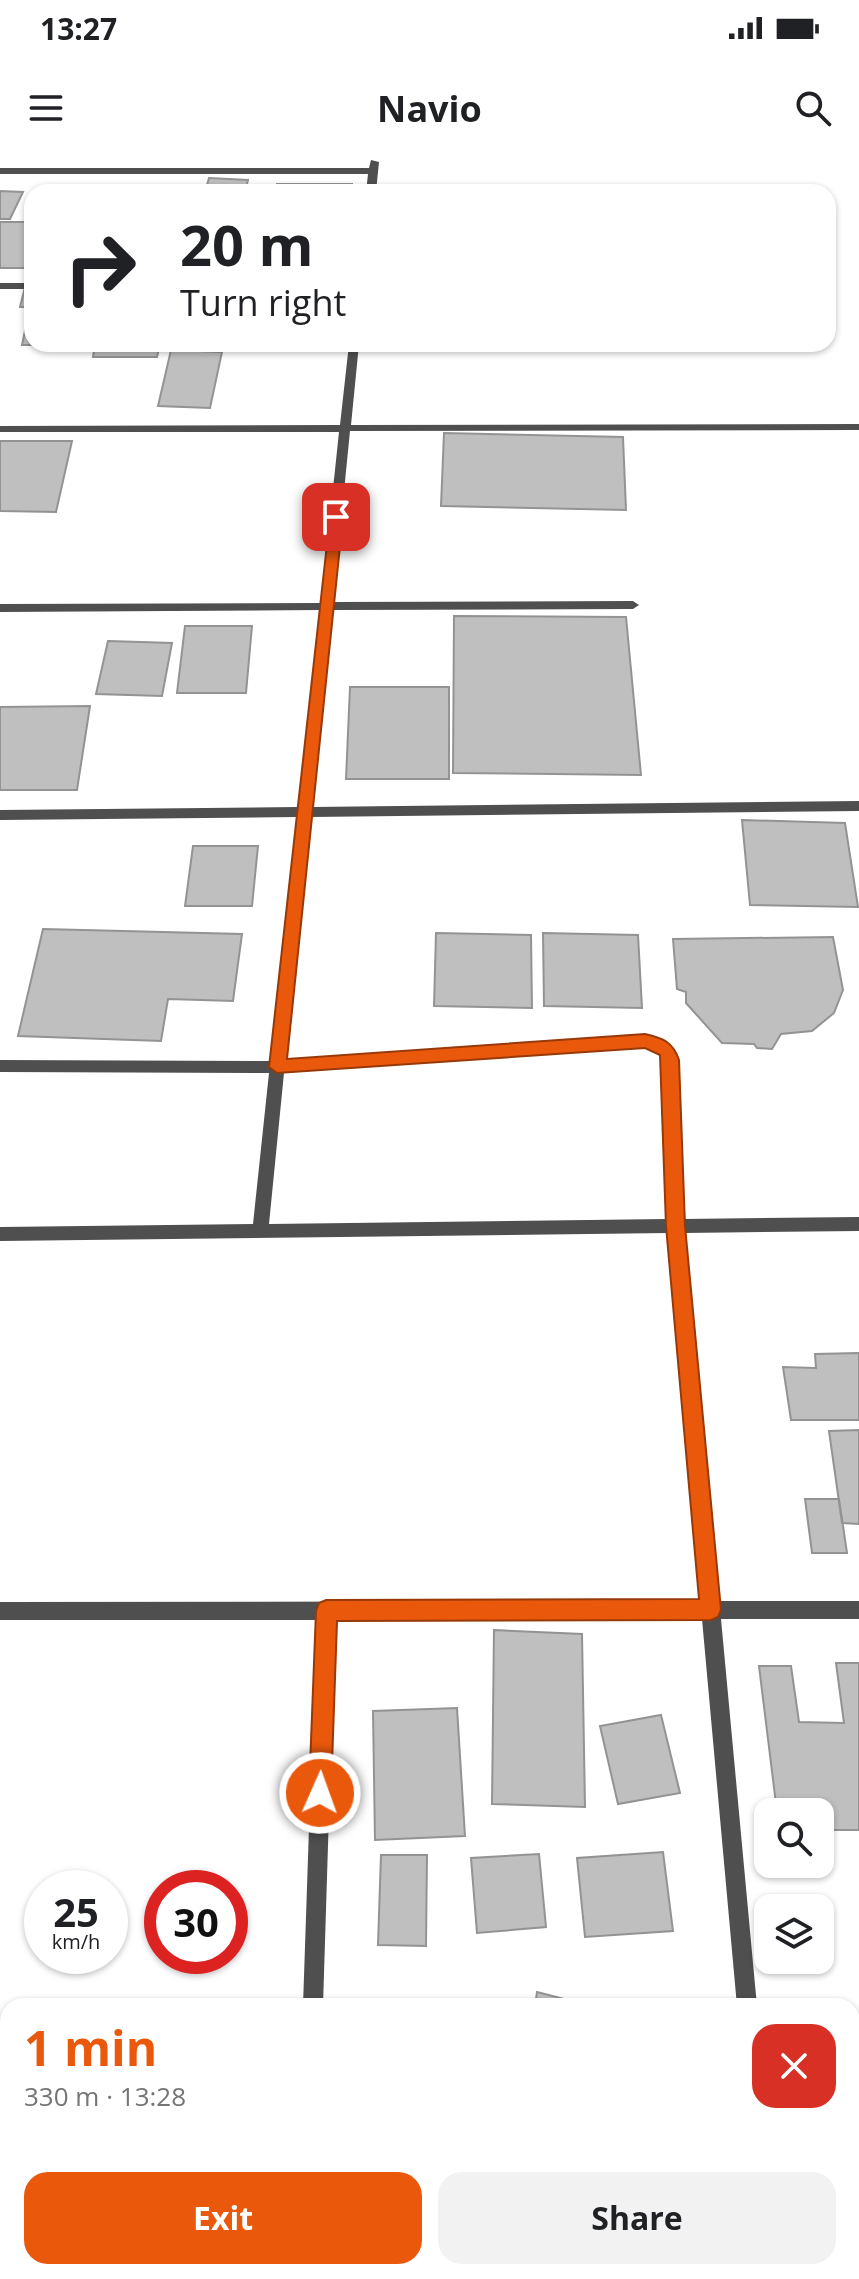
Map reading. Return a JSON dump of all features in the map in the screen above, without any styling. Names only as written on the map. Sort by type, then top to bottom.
[{"type":"street","points":[[0,171],[374,165]]},
{"type":"street","points":[[0,286],[24,286]]},
{"type":"street","points":[[260,1231],[353,352]]},
{"type":"street","points":[[0,429],[859,427]]},
{"type":"street","points":[[0,608],[633,605]]},
{"type":"street","points":[[0,815],[859,806]]},
{"type":"street","points":[[0,1066],[277,1067],[645,1041],[659,1044],[667,1051],[670,1060],[675,1226],[746,1998]]},
{"type":"street","points":[[0,1234],[859,1224]]},
{"type":"street","points":[[0,1611],[859,1610]]},
{"type":"street","points":[[313,1998],[326,1611]]},
{"type":"building","points":[[209,178],[248,180],[247,184],[207,184]]},
{"type":"building","points":[[0,191],[23,192],[10,219],[0,219]]},
{"type":"building","points":[[0,222],[24,222],[24,268],[0,268]]},
{"type":"building","points":[[94,352],[158,352],[157,357],[93,357]]},
{"type":"building","points":[[171,352],[222,352],[210,408],[158,406]]},
{"type":"building","points":[[444,433],[623,437],[626,510],[441,506]]},
{"type":"building","points":[[0,441],[72,441],[56,512],[0,511]]},
{"type":"building","points":[[454,616],[626,617],[641,775],[453,773]]},
{"type":"building","points":[[185,626],[252,626],[246,693],[177,693]]},
{"type":"building","points":[[108,641],[172,643],[162,696],[96,694]]},
{"type":"building","points":[[350,687],[449,687],[449,779],[346,779]]},
{"type":"building","points":[[90,706],[77,790],[0,790],[0,707]]},
{"type":"building","points":[[742,820],[845,823],[858,907],[750,905]]},
{"type":"building","points":[[193,846],[258,846],[252,906],[185,906]]},
{"type":"building","points":[[43,929],[242,934],[233,1001],[168,999],[161,1041],[18,1036]]},
{"type":"building","points":[[436,933],[531,935],[532,1008],[434,1006]]},
{"type":"building","points":[[543,933],[638,935],[642,1008],[544,1006]]},
{"type":"building","points":[[833,937],[843,990],[834,1013],[812,1031],[781,1034],[772,1049],[757,1048],[754,1044],[722,1043],[686,1003],[686,992],[677,989],[673,939]]},
{"type":"building","points":[[859,1353],[859,1420],[791,1420],[783,1367],[816,1368],[815,1354]]},
{"type":"building","points":[[859,1430],[859,1524],[842,1523],[829,1431]]},
{"type":"building","points":[[805,1499],[839,1499],[847,1553],[812,1553]]},
{"type":"building","points":[[494,1630],[582,1634],[585,1807],[492,1804]]},
{"type":"building","points":[[836,1663],[859,1663],[859,1830],[834,1830],[834,1798],[775,1798],[759,1666],[791,1666],[799,1722],[844,1723]]},
{"type":"building","points":[[457,1708],[465,1836],[375,1840],[373,1711]]},
{"type":"building","points":[[661,1715],[680,1793],[618,1804],[600,1726]]},
{"type":"building","points":[[663,1852],[673,1931],[585,1937],[577,1858]]},
{"type":"building","points":[[539,1854],[546,1927],[477,1933],[471,1858]]},
{"type":"building","points":[[381,1855],[427,1855],[426,1946],[378,1945]]},
{"type":"building","points":[[537,1992],[560,1998],[536,1998]]},
{"type":"route","points":[[320,1793],[326,1611],[711,1610],[675,1226],[670,1060],[667,1051],[659,1044],[645,1041],[277,1067],[336,517]]}]
